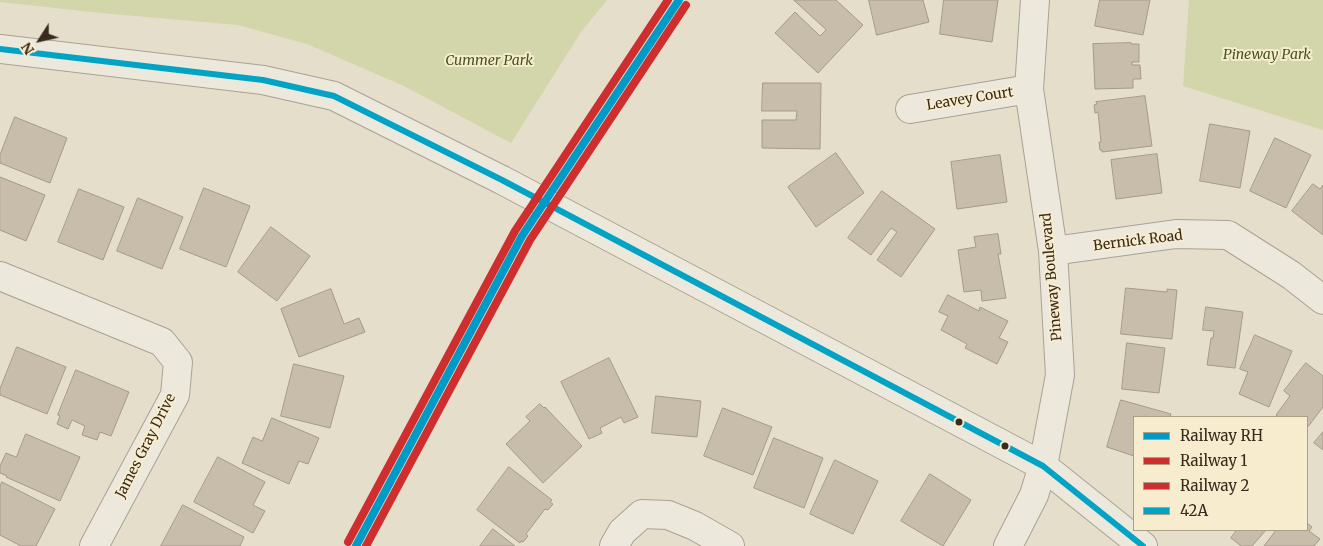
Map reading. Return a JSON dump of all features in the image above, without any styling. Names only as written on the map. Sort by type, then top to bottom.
[{"type":"street","name":"Pineway Boulevard","points":[[1008,546],[1034,495],[1043,466],[1060,376],[1053,251],[1029,89],[1035,0]]},
{"type":"street","points":[[0,50],[263,80],[334,96],[560,210],[1043,466],[1143,546]]},
{"type":"street","name":"Leavey Court","points":[[910,109],[1029,89]]},
{"type":"street","name":"Bernick Road","points":[[1053,251],[1176,234],[1228,235],[1291,275],[1323,300]]},
{"type":"street","name":"James Gray Drive","points":[[0,276],[162,342],[178,362],[174,395],[94,546]]},
{"type":"street","points":[[614,546],[622,532],[642,514],[668,515],[695,526],[730,546]]},
{"type":"green space","name":"Cummer Park","points":[[0,0],[607,0],[581,32],[511,143],[404,86],[307,44],[238,25],[101,13],[0,2]]},
{"type":"green space","name":"Pineway Park","points":[[1189,0],[1323,0],[1323,130],[1183,86]]},
{"type":"building","points":[[794,0],[836,0],[863,25],[818,73],[775,33],[795,12],[820,36],[826,30]]},
{"type":"building","points":[[869,0],[923,0],[929,22],[877,35]]},
{"type":"building","points":[[944,0],[998,0],[992,42],[940,34]]},
{"type":"building","points":[[1100,0],[1150,0],[1143,35],[1095,26]]},
{"type":"building","points":[[1093,44],[1139,44],[1139,62],[1132,62],[1132,65],[1140,65],[1141,79],[1133,79],[1133,88],[1095,89]]},
{"type":"building","points":[[763,83],[821,83],[820,149],[762,148],[762,120],[796,120],[797,111],[762,111]]},
{"type":"building","points":[[1145,96],[1152,146],[1102,152],[1099,142],[1101,142],[1098,112],[1095,113],[1094,105],[1097,104],[1096,102]]},
{"type":"building","points":[[15,117],[67,138],[50,183],[0,163],[0,155]]},
{"type":"building","points":[[1210,124],[1250,131],[1240,188],[1200,181]]},
{"type":"building","points":[[1275,138],[1311,155],[1286,208],[1250,191]]},
{"type":"building","points":[[836,153],[864,193],[816,227],[788,187]]},
{"type":"building","points":[[1157,154],[1162,193],[1116,199],[1111,160]]},
{"type":"building","points":[[1000,155],[1007,202],[957,209],[951,162]]},
{"type":"building","points":[[0,177],[45,195],[26,241],[0,230]]},
{"type":"building","points":[[1313,184],[1320,189],[1323,185],[1323,235],[1292,211]]},
{"type":"building","points":[[204,188],[250,206],[226,267],[180,249]]},
{"type":"building","points":[[79,189],[124,207],[103,260],[58,242]]},
{"type":"building","points":[[882,191],[935,229],[901,277],[877,260],[897,232],[891,228],[871,255],[848,238]]},
{"type":"building","points":[[138,198],[183,217],[162,269],[117,251]]},
{"type":"building","points":[[271,227],[310,256],[277,301],[238,272]]},
{"type":"building","points":[[998,234],[1001,254],[998,254],[1006,298],[982,301],[981,290],[964,292],[958,250],[976,247],[974,237]]},
{"type":"building","points":[[1126,288],[1167,292],[1167,289],[1177,290],[1172,339],[1121,334]]},
{"type":"building","points":[[331,289],[344,324],[359,318],[365,332],[299,357],[281,309]]},
{"type":"building","points":[[948,295],[979,311],[980,307],[1008,321],[999,338],[1008,342],[997,364],[965,348],[967,344],[941,330],[948,316],[939,312]]},
{"type":"building","points":[[1206,307],[1243,312],[1235,368],[1207,365],[1211,338],[1213,338],[1214,331],[1203,330]]},
{"type":"building","points":[[1255,335],[1292,351],[1269,407],[1239,394],[1248,372],[1240,369]]},
{"type":"building","points":[[1127,343],[1165,348],[1159,393],[1122,389]]},
{"type":"building","points":[[17,347],[66,367],[47,414],[0,395],[0,389]]},
{"type":"building","points":[[609,358],[638,417],[624,423],[621,417],[600,428],[602,433],[589,439],[561,382]]},
{"type":"building","points":[[1306,363],[1323,376],[1323,407],[1308,427],[1308,416],[1276,415],[1290,396],[1284,391]]},
{"type":"building","points":[[294,364],[344,376],[330,428],[281,416]]},
{"type":"building","points":[[76,370],[129,392],[111,436],[100,432],[97,440],[82,435],[85,426],[72,420],[68,429],[57,424],[60,416],[58,415]]},
{"type":"building","points":[[656,396],[701,401],[697,437],[652,433]]},
{"type":"building","points":[[1121,400],[1171,414],[1170,416],[1133,416],[1133,456],[1107,447]]},
{"type":"building","points":[[540,404],[582,446],[543,483],[506,444],[530,421],[526,417]]},
{"type":"building","points":[[723,408],[772,427],[753,475],[704,456]]},
{"type":"building","points":[[272,418],[319,438],[308,464],[299,461],[289,484],[242,463],[253,437],[262,441]]},
{"type":"building","points":[[1323,432],[1323,450],[1314,443]]},
{"type":"building","points":[[26,434],[80,457],[60,501],[0,473],[0,466],[6,453],[16,457]]},
{"type":"building","points":[[774,438],[823,458],[804,508],[754,488]]},
{"type":"building","points":[[218,457],[265,482],[253,505],[265,511],[253,533],[194,502]]},
{"type":"building","points":[[835,460],[878,481],[853,534],[810,514]]},
{"type":"building","points":[[509,467],[552,500],[550,502],[553,504],[548,510],[545,509],[526,534],[528,536],[520,543],[477,510]]},
{"type":"building","points":[[930,474],[971,500],[943,546],[901,521]]},
{"type":"building","points":[[2,482],[55,509],[36,546],[21,546],[0,535],[0,487]]},
{"type":"building","points":[[183,505],[244,537],[240,546],[161,546]]},
{"type":"building","points":[[1308,524],[1312,527],[1309,531],[1320,539],[1314,546],[1264,546],[1275,531],[1308,531]]},
{"type":"building","points":[[493,529],[515,546],[480,546]]},
{"type":"building","points":[[1236,531],[1265,531],[1252,546],[1241,546],[1231,538]]},
{"type":"rail line","name":"2","points":[[348,542],[515,231],[668,0]]},
{"type":"rail line","name":"RH","points":[[356,546],[522,236],[679,0]]},
{"type":"rail line","name":"1","points":[[366,546],[530,240],[686,5]]},
{"type":"transit line","name":"42A","points":[[0,49],[263,80],[334,96],[502,180],[1043,466],[1143,546]]}]
